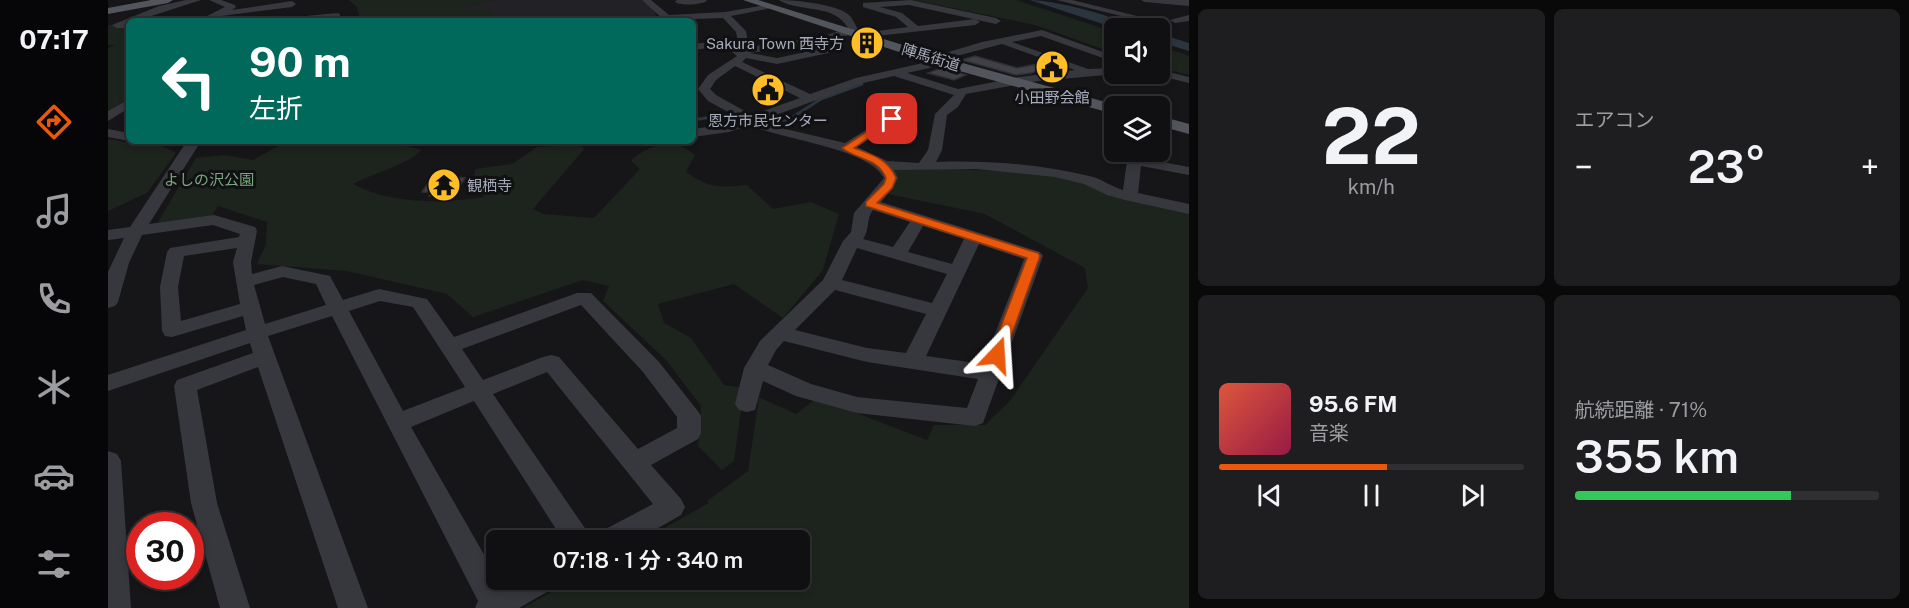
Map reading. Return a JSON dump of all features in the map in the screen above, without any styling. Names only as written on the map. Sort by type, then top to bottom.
[{"type":"main road","points":[[108,12],[168,0]]},
{"type":"main road","name":"陣馬街道","points":[[748,0],[940,60],[1104,106]]},
{"type":"main road","points":[[1170,124],[1189,129]]},
{"type":"street","points":[[134,18],[197,0]]},
{"type":"street","points":[[245,0],[265,8],[275,18]]},
{"type":"street","points":[[646,0],[667,18],[699,7]]},
{"type":"street","points":[[679,2],[725,15],[784,0],[838,12],[847,18],[853,33]]},
{"type":"street","points":[[801,5],[831,0]]},
{"type":"street","points":[[1061,0],[1137,17]]},
{"type":"street","points":[[1087,6],[1104,0]]},
{"type":"street","points":[[189,12],[217,1],[232,7],[208,18]]},
{"type":"street","points":[[221,13],[241,17],[291,2],[303,18]]},
{"type":"street","points":[[916,29],[904,19],[886,10],[866,5],[909,2],[996,21]]},
{"type":"street","points":[[1143,3],[1189,3]]},
{"type":"street","points":[[333,5],[337,18]]},
{"type":"street","points":[[886,10],[927,5]]},
{"type":"street","points":[[926,16],[958,13]]},
{"type":"street","points":[[108,19],[143,15]]},
{"type":"street","points":[[725,15],[741,32],[742,56]]},
{"type":"street","points":[[904,19],[915,18]]},
{"type":"street","points":[[1175,20],[1189,18]]},
{"type":"street","points":[[1009,20],[853,33],[742,56],[713,75],[704,89],[712,98],[750,120],[773,130],[847,148],[885,165],[923,167],[976,165],[1054,173],[1089,180],[1112,192],[1131,191],[1189,199]]},
{"type":"street","points":[[108,32],[126,27]]},
{"type":"street","points":[[696,133],[719,131],[809,98],[940,60],[1002,37],[1048,32],[1104,55]]},
{"type":"street","points":[[987,34],[1002,37],[1090,72]]},
{"type":"street","points":[[1025,34],[1104,66]]},
{"type":"street","points":[[964,38],[1022,59]]},
{"type":"street","points":[[742,56],[777,61],[830,50],[810,41]]},
{"type":"street","points":[[696,47],[721,44],[809,98]]},
{"type":"street","points":[[952,46],[963,50]]},
{"type":"street","points":[[893,72],[959,93],[1068,72],[1104,71]]},
{"type":"street","points":[[1170,76],[1189,81]]},
{"type":"street","points":[[923,167],[930,163],[939,136],[941,114],[954,104],[959,93]]},
{"type":"street","points":[[108,117],[126,105]]},
{"type":"street","points":[[847,148],[892,119]]},
{"type":"street","points":[[108,133],[126,136]]},
{"type":"street","points":[[108,302],[120,263],[136,231],[192,144]]},
{"type":"street","points":[[1131,191],[1133,162]]},
{"type":"street","points":[[1155,162],[1189,171]]},
{"type":"street","points":[[747,404],[755,368],[767,346],[831,283],[852,241],[859,233],[862,213],[888,185],[891,178],[885,165]]},
{"type":"street","points":[[1131,191],[1189,209]]},
{"type":"street","points":[[755,368],[804,390],[856,405],[975,417],[1034,256],[870,204]]},
{"type":"street","points":[[108,235],[214,220],[249,231],[242,262],[244,282],[256,333],[351,607]]},
{"type":"street","points":[[898,254],[919,220]]},
{"type":"street","points":[[912,361],[974,237]]},
{"type":"street","points":[[246,241],[176,252],[169,287],[172,331],[250,307]]},
{"type":"street","points":[[852,241],[956,271]]},
{"type":"street","points":[[244,282],[282,271],[323,280],[493,606],[522,590]]},
{"type":"street","points":[[831,283],[937,311]]},
{"type":"street","points":[[108,383],[256,333],[379,295],[420,303],[572,530]]},
{"type":"street","points":[[448,347],[584,297],[651,367],[689,416],[689,434],[635,462]]},
{"type":"street","points":[[780,333],[867,355],[991,373]]},
{"type":"street","points":[[235,608],[204,503],[185,386],[265,357]]},
{"type":"street","points":[[398,423],[551,362],[671,507],[630,530]]},
{"type":"street","points":[[108,461],[116,608]]},
{"type":"shaded area","points":[[494,0],[644,0],[654,8],[657,18],[497,18],[488,10],[464,11],[467,6]]},
{"type":"green space","points":[[349,0],[494,0],[467,6],[465,10],[489,10],[498,18],[359,18],[357,7]]},
{"type":"green space","points":[[914,0],[1016,0],[1104,29],[1104,49],[1035,25]]},
{"type":"green space","points":[[108,25],[126,25],[126,100],[108,111],[108,48],[115,45],[108,45]]},
{"type":"green space","points":[[1170,49],[1189,56],[1189,75],[1170,70]]},
{"type":"green space","points":[[108,139],[126,142],[126,144],[158,144],[176,153],[147,193],[108,211]]},
{"type":"green space","name":"よしの沢公園","points":[[282,144],[396,144],[406,146],[421,150],[409,160],[353,184],[367,191],[400,199],[452,201],[484,197],[474,183],[475,169],[512,164],[537,147],[577,145],[585,148],[533,209],[543,214],[594,218],[640,169],[631,161],[635,157],[653,147],[673,144],[695,155],[686,172],[708,184],[715,186],[747,185],[773,209],[811,202],[839,214],[823,270],[783,318],[734,284],[658,304],[664,323],[691,338],[724,385],[744,388],[734,461],[722,470],[698,446],[701,406],[666,360],[603,301],[609,286],[583,280],[473,317],[447,294],[347,271],[257,264],[266,244],[267,222],[218,206],[211,217],[161,224],[158,222],[196,158],[224,155],[253,160]]},
{"type":"green space","points":[[890,166],[1061,174],[1189,213],[1189,608],[523,608],[555,590],[810,590],[810,530],[661,530],[709,503],[707,501],[748,471],[759,397],[796,414],[817,398],[927,440],[934,425],[985,425],[1009,402],[1088,288],[1085,268],[985,214],[888,194],[896,180]]},
{"type":"building","points":[[975,56],[1017,68],[1043,63],[1044,68],[1016,75],[962,60]]},
{"type":"building","points":[[941,68],[966,75],[954,80],[928,73]]},
{"type":"building","name":"観栖寺","points":[[433,176],[465,178],[455,193],[429,196],[431,192],[422,192]]},
{"type":"waterway","points":[[1035,0],[1104,21]]},
{"type":"waterway","points":[[1170,41],[1189,47]]},
{"type":"waterway","points":[[762,121],[788,120],[821,99],[862,84]]},
{"type":"waterway","points":[[696,120],[725,115],[741,117]]},
{"type":"place","name":"Sakura Town 西寺方","points":[[867,43]]},
{"type":"place","name":"小田野会館","points":[[1052,67]]},
{"type":"place","name":"恩方市民センター","points":[[768,90]]},
{"type":"place","name":"観栖寺","points":[[444,185]]},
{"type":"route","points":[[892,119],[847,148],[885,165],[891,178],[888,185],[870,204],[1034,256],[997,355]]}]
